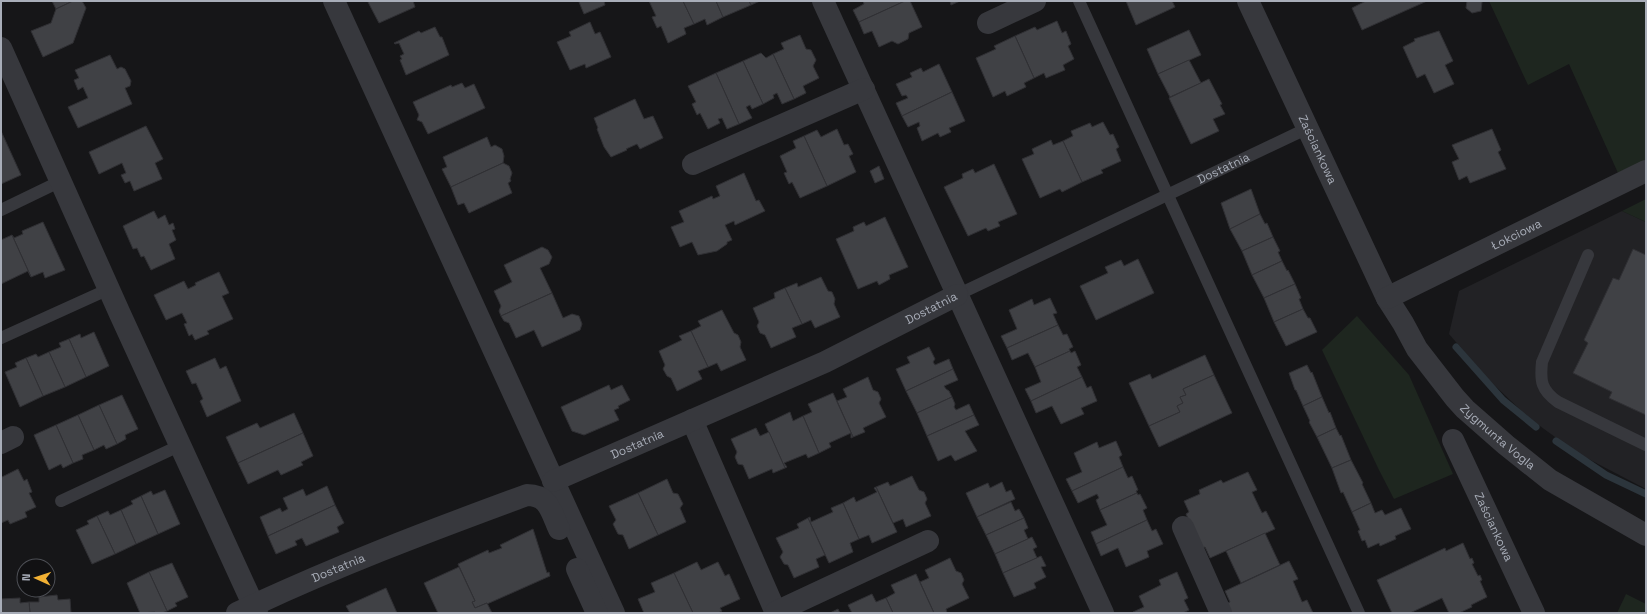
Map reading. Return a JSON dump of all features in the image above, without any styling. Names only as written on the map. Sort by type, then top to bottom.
[{"type":"street","points":[[334,1],[614,613]]},
{"type":"street","points":[[823,1],[1103,613]]},
{"type":"street","points":[[988,23],[1035,1]]},
{"type":"street","name":"Zaściankowa","points":[[1248,1],[1306,129],[1387,298]]},
{"type":"street","points":[[1,48],[181,445],[249,610]]},
{"type":"street","points":[[693,164],[864,89]]},
{"type":"street","name":"Łokciowa","points":[[1387,298],[1646,171]]},
{"type":"street","name":"Dostatnia","points":[[554,481],[825,362],[957,296]]},
{"type":"street","name":"Zygmunta Vogla","points":[[1387,298],[1417,349],[1465,409],[1506,446],[1550,480],[1646,535]]},
{"type":"street","points":[[692,420],[776,612],[928,541]]},
{"type":"street","name":"Zaściankowa","points":[[1453,440],[1534,613]]},
{"type":"street","name":"Dostatnia","points":[[249,610],[395,545],[527,495],[532,495],[540,497],[547,502],[597,613]]},
{"type":"street","points":[[1182,527],[1221,613]]},
{"type":"lane","points":[[1079,1],[1359,613]]},
{"type":"lane","name":"Dostatnia","points":[[957,296],[1306,129]]},
{"type":"lane","points":[[1,210],[61,181]]},
{"type":"lane","points":[[1588,255],[1542,362],[1541,374],[1543,388],[1558,402],[1646,445]]},
{"type":"lane","points":[[1,338],[109,289]]},
{"type":"lane","points":[[61,501],[181,445]]},
{"type":"shaded area","points":[[1489,1],[1646,1],[1646,160],[1618,173],[1569,64],[1528,85]]},
{"type":"shaded area","points":[[1646,199],[1646,222],[1622,211]]},
{"type":"shaded area","points":[[1622,211],[1646,222],[1646,489],[1577,453],[1529,418],[1488,379],[1449,334],[1459,291]]},
{"type":"shaded area","points":[[1357,316],[1409,375],[1453,474],[1394,499],[1322,350]]},
{"type":"shaded area","points":[[1626,594],[1646,604],[1646,613],[1617,613]]},
{"type":"building","points":[[52,1],[73,1],[56,9]]},
{"type":"building","points":[[73,1],[82,1],[86,8],[73,43],[43,57],[31,31],[51,23],[56,9]]},
{"type":"building","points":[[413,1],[415,7],[379,23],[368,2]]},
{"type":"building","points":[[604,1],[605,5],[584,14],[579,2]]},
{"type":"building","points":[[649,1],[683,1],[694,24],[684,28],[686,34],[668,43],[661,26],[657,28],[652,17],[656,16]]},
{"type":"building","points":[[683,1],[716,1],[723,17],[707,25],[705,19],[694,24]]},
{"type":"building","points":[[716,1],[749,1],[751,5],[723,17]]},
{"type":"building","points":[[749,1],[760,1],[751,5]]},
{"type":"building","points":[[863,1],[905,1],[859,22],[853,10],[864,4]]},
{"type":"building","points":[[905,1],[910,1],[922,27],[909,33],[908,39],[898,44],[892,41],[879,47],[872,31],[864,34],[859,22]]},
{"type":"building","points":[[950,1],[960,1],[951,5]]},
{"type":"building","points":[[1126,1],[1172,1],[1175,7],[1136,25]]},
{"type":"building","points":[[1366,1],[1427,1],[1362,30],[1352,8]]},
{"type":"building","points":[[1467,1],[1481,1],[1481,11],[1472,13],[1466,8]]},
{"type":"building","points":[[1057,21],[1062,33],[1066,31],[1071,44],[1068,46],[1074,59],[1063,65],[1065,70],[1046,78],[1044,73],[1034,78],[1015,36],[1035,27],[1037,30]]},
{"type":"building","points":[[590,22],[595,34],[600,32],[611,57],[586,68],[585,64],[570,70],[557,42],[571,36],[569,32]]},
{"type":"building","points":[[435,27],[440,37],[442,37],[449,55],[406,75],[400,60],[402,59],[400,56],[404,54],[399,43],[394,43],[419,31],[421,33]]},
{"type":"building","points":[[1189,30],[1201,55],[1158,74],[1147,49]]},
{"type":"building","points":[[1439,31],[1453,61],[1445,65],[1454,84],[1434,93],[1425,74],[1417,78],[1403,47],[1415,41],[1414,39]]},
{"type":"building","points":[[800,35],[806,49],[811,50],[816,60],[813,66],[819,78],[803,86],[806,93],[794,99],[773,54],[784,49],[781,43]]},
{"type":"building","points":[[1015,36],[1034,78],[1024,83],[1026,87],[1007,96],[1005,91],[993,97],[976,58],[996,49],[994,46]]},
{"type":"building","points":[[761,53],[766,58],[773,54],[794,99],[782,104],[777,93],[773,95],[774,98],[763,104],[743,61]]},
{"type":"building","points":[[110,55],[117,69],[121,67],[125,69],[131,81],[130,86],[125,88],[132,104],[78,128],[68,107],[88,98],[83,87],[78,90],[74,80],[79,78],[75,70]]},
{"type":"building","points":[[1189,60],[1201,83],[1170,97],[1158,74]]},
{"type":"building","points":[[743,61],[763,104],[752,109],[750,105],[746,107],[752,118],[739,124],[716,73]]},
{"type":"building","points":[[939,64],[952,92],[902,116],[896,103],[908,98],[906,95],[902,96],[896,84],[912,77],[910,73],[921,68],[923,72]]},
{"type":"building","points":[[716,73],[739,124],[727,129],[722,118],[718,119],[720,123],[708,129],[700,113],[697,115],[692,104],[696,102],[688,86]]},
{"type":"building","points":[[1209,79],[1222,104],[1220,105],[1225,114],[1213,119],[1219,131],[1191,144],[1169,98]]},
{"type":"building","points":[[462,83],[465,88],[474,84],[485,108],[428,134],[422,122],[417,120],[419,115],[413,102],[451,85],[452,87]]},
{"type":"building","points":[[952,92],[965,121],[949,128],[951,132],[940,137],[938,133],[922,141],[917,128],[920,126],[919,122],[908,127],[902,116]]},
{"type":"building","points":[[635,99],[644,119],[653,116],[663,138],[640,149],[637,144],[611,157],[604,147],[594,118]]},
{"type":"building","points":[[1103,122],[1110,135],[1113,134],[1119,147],[1116,149],[1121,161],[1101,170],[1103,173],[1082,182],[1063,141],[1073,136],[1071,131],[1090,123],[1092,127]]},
{"type":"building","points":[[146,126],[163,159],[155,163],[162,179],[134,191],[130,181],[125,183],[121,175],[126,173],[122,163],[99,174],[89,152]]},
{"type":"building","points":[[837,129],[844,145],[848,144],[853,154],[849,156],[856,172],[827,186],[804,136],[817,130],[821,137]]},
{"type":"building","points":[[1492,129],[1501,150],[1498,152],[1506,169],[1470,183],[1467,176],[1459,180],[1452,162],[1459,159],[1452,145]]},
{"type":"building","points":[[1,131],[21,175],[1,184]]},
{"type":"building","points":[[804,136],[827,186],[800,198],[792,182],[789,184],[784,173],[787,172],[780,156],[796,148],[793,141]]},
{"type":"building","points":[[487,137],[491,147],[495,145],[502,149],[504,156],[503,163],[451,187],[442,169],[447,167],[443,157]]},
{"type":"building","points":[[1051,140],[1053,145],[1063,141],[1082,182],[1062,192],[1060,189],[1040,198],[1022,159],[1034,154],[1032,149]]},
{"type":"building","points":[[503,163],[509,166],[512,173],[510,179],[511,181],[508,183],[512,193],[469,213],[464,203],[458,205],[451,187]]},
{"type":"building","points":[[994,164],[1017,214],[998,222],[1000,226],[988,231],[986,228],[968,236],[944,187],[963,178],[962,174],[973,169],[975,173]]},
{"type":"building","points":[[879,166],[884,179],[875,183],[870,171]]},
{"type":"building","points":[[744,173],[756,201],[759,200],[765,211],[735,225],[734,221],[725,225],[732,240],[727,242],[727,244],[717,251],[698,255],[692,242],[680,247],[671,227],[684,222],[679,211],[712,196],[713,199],[720,196],[716,186]]},
{"type":"building","points":[[1251,189],[1260,214],[1230,229],[1221,203]]},
{"type":"building","points":[[154,211],[158,219],[165,215],[169,225],[173,223],[175,229],[172,230],[176,240],[169,244],[175,259],[151,270],[144,256],[141,257],[137,248],[133,249],[123,226]]},
{"type":"building","points":[[1260,214],[1265,224],[1267,223],[1273,237],[1242,251],[1230,229]]},
{"type":"building","points":[[885,217],[908,267],[889,275],[890,279],[879,285],[877,281],[858,289],[836,239],[854,231],[853,227],[864,222],[866,226]]},
{"type":"building","points":[[43,222],[65,270],[45,278],[43,272],[31,277],[12,235],[14,238],[23,234],[22,231]]},
{"type":"building","points":[[12,235],[31,277],[28,271],[1,284],[1,240]]},
{"type":"building","points":[[1273,237],[1280,251],[1278,252],[1282,261],[1252,275],[1242,251]]},
{"type":"building","points":[[542,247],[548,250],[552,257],[549,264],[540,268],[552,293],[501,316],[499,311],[501,306],[494,291],[512,282],[504,265]]},
{"type":"building","points":[[1633,249],[1646,255],[1646,415],[1609,398],[1612,392],[1573,373],[1588,343],[1584,340],[1613,278],[1619,280]]},
{"type":"building","points":[[1138,259],[1154,293],[1096,320],[1080,286],[1108,273],[1105,267],[1121,260],[1124,266]]},
{"type":"building","points":[[1282,261],[1295,284],[1264,298],[1252,275]]},
{"type":"building","points":[[219,272],[229,293],[222,296],[233,319],[207,331],[209,334],[195,340],[192,334],[189,336],[184,324],[187,323],[182,313],[166,320],[154,295],[184,281],[188,289],[196,285],[195,283]]},
{"type":"building","points":[[821,277],[828,291],[832,292],[835,299],[834,304],[840,317],[815,328],[811,320],[802,324],[785,288],[797,283],[798,287]]},
{"type":"building","points":[[1295,284],[1301,298],[1299,299],[1303,309],[1274,322],[1264,298]]},
{"type":"building","points":[[785,288],[802,324],[792,328],[796,337],[771,348],[765,335],[760,333],[757,326],[759,322],[753,308],[775,298],[774,293]]},
{"type":"building","points":[[552,293],[563,318],[572,314],[579,316],[582,324],[580,330],[542,347],[534,330],[516,338],[509,323],[504,321],[501,316]]},
{"type":"building","points":[[1050,298],[1057,313],[1053,314],[1058,325],[1007,348],[1001,336],[1017,329],[1009,310],[1032,299],[1034,305]]},
{"type":"building","points":[[1303,309],[1308,318],[1310,318],[1317,332],[1286,346],[1274,322]]},
{"type":"building","points":[[722,310],[734,333],[738,335],[741,342],[740,347],[746,360],[721,371],[717,363],[708,367],[691,331],[701,326],[698,321]]},
{"type":"building","points":[[1058,325],[1063,335],[1067,334],[1073,347],[1069,349],[1070,351],[1035,367],[1028,353],[1012,360],[1007,348]]},
{"type":"building","points":[[691,331],[708,367],[698,371],[702,379],[677,391],[671,378],[667,376],[663,369],[665,365],[659,351],[682,340],[679,336]]},
{"type":"building","points":[[94,332],[109,366],[86,377],[69,339],[80,334],[81,338]]},
{"type":"building","points":[[69,339],[86,377],[65,387],[49,352],[61,347],[59,343]]},
{"type":"building","points":[[929,347],[935,359],[933,362],[935,365],[949,359],[953,369],[906,391],[896,369],[910,363],[907,357]]},
{"type":"building","points":[[1070,351],[1071,353],[1075,351],[1081,365],[1077,367],[1082,377],[1031,401],[1025,389],[1041,382],[1035,367]]},
{"type":"building","points":[[49,352],[65,387],[43,396],[26,358],[36,354],[38,357]]},
{"type":"building","points":[[1205,355],[1214,375],[1183,389],[1186,395],[1180,397],[1183,403],[1177,406],[1180,412],[1149,426],[1129,383],[1150,374],[1152,379]]},
{"type":"building","points":[[26,358],[43,396],[20,407],[5,372],[17,367],[15,363]]},
{"type":"building","points":[[215,358],[220,369],[226,366],[241,401],[207,417],[200,401],[203,399],[196,383],[192,384],[186,371]]},
{"type":"building","points":[[1307,365],[1311,373],[1312,372],[1322,397],[1303,406],[1289,373]]},
{"type":"building","points":[[953,369],[958,380],[944,386],[952,397],[917,413],[906,391]]},
{"type":"building","points":[[1214,375],[1232,413],[1159,447],[1149,426],[1180,412],[1177,406],[1183,403],[1180,397],[1186,395],[1183,389]]},
{"type":"building","points":[[868,377],[873,390],[878,392],[881,399],[879,403],[886,417],[863,428],[865,432],[853,437],[837,401],[847,397],[843,389]]},
{"type":"building","points":[[1082,377],[1087,388],[1091,386],[1097,401],[1081,408],[1084,414],[1061,424],[1052,406],[1036,413],[1031,401]]},
{"type":"building","points":[[609,385],[611,390],[622,385],[630,400],[618,406],[619,408],[614,410],[619,420],[584,435],[572,431],[561,407]]},
{"type":"building","points":[[833,393],[853,437],[851,438],[851,433],[829,443],[831,447],[819,453],[803,416],[812,412],[808,404]]},
{"type":"building","points":[[122,395],[138,429],[125,435],[126,439],[117,444],[99,405]]},
{"type":"building","points":[[952,397],[956,410],[969,404],[974,415],[927,436],[917,413]]},
{"type":"building","points":[[1322,397],[1336,428],[1317,437],[1303,406]]},
{"type":"building","points":[[99,405],[117,444],[106,449],[104,445],[94,450],[78,415]]},
{"type":"building","points":[[790,412],[793,421],[803,416],[819,453],[808,458],[806,454],[784,463],[787,467],[785,468],[765,424]]},
{"type":"building","points":[[294,413],[303,433],[238,463],[226,437],[257,423],[260,428]]},
{"type":"building","points":[[78,415],[94,450],[82,455],[83,459],[73,463],[56,425]]},
{"type":"building","points":[[974,415],[979,425],[965,431],[977,451],[955,461],[951,455],[938,461],[927,436]]},
{"type":"building","points":[[56,425],[73,463],[63,468],[61,464],[49,470],[34,435]]},
{"type":"building","points":[[756,428],[760,436],[769,432],[785,468],[773,473],[772,469],[749,479],[743,465],[738,464],[735,457],[737,452],[731,439]]},
{"type":"building","points":[[1336,428],[1340,436],[1341,435],[1351,460],[1332,468],[1317,437]]},
{"type":"building","points":[[303,433],[313,456],[301,462],[303,465],[281,475],[278,470],[248,484],[238,463]]},
{"type":"building","points":[[1116,441],[1122,455],[1119,457],[1123,467],[1072,491],[1066,479],[1082,472],[1074,453],[1097,442],[1099,448]]},
{"type":"building","points":[[1351,460],[1371,503],[1352,512],[1343,492],[1341,493],[1332,468]]},
{"type":"building","points":[[1123,467],[1128,478],[1132,476],[1138,490],[1136,491],[1137,493],[1100,510],[1096,500],[1099,498],[1097,494],[1078,503],[1072,491]]},
{"type":"building","points":[[18,469],[24,481],[27,479],[32,492],[29,493],[36,507],[25,512],[27,517],[10,524],[8,520],[1,523],[1,475],[2,477]]},
{"type":"building","points":[[1248,472],[1257,490],[1252,492],[1262,513],[1266,511],[1275,529],[1210,558],[1205,547],[1202,548],[1186,514],[1189,512],[1184,501],[1200,494],[1199,490],[1221,480],[1223,483]]},
{"type":"building","points":[[912,476],[919,490],[924,492],[927,499],[925,503],[931,516],[906,527],[903,519],[893,523],[876,487],[888,482],[890,486]]},
{"type":"building","points":[[667,479],[673,493],[678,494],[683,504],[680,508],[686,522],[658,535],[638,493]]},
{"type":"building","points":[[1002,482],[1006,492],[1011,490],[1015,499],[977,517],[966,493],[988,483],[990,488]]},
{"type":"building","points":[[327,486],[335,505],[268,536],[260,517],[280,508],[282,512],[288,509],[283,498],[303,489],[306,496]]},
{"type":"building","points":[[876,487],[897,532],[872,543],[869,535],[859,539],[843,503],[854,497],[856,502],[877,492],[874,488]]},
{"type":"building","points":[[165,490],[180,524],[158,534],[141,496],[151,491],[153,495]]},
{"type":"building","points":[[638,493],[658,535],[629,549],[623,535],[618,534],[613,524],[616,520],[609,506]]},
{"type":"building","points":[[1137,493],[1138,495],[1140,494],[1147,508],[1143,510],[1147,520],[1096,544],[1091,532],[1107,525],[1100,510]]},
{"type":"building","points":[[141,496],[158,534],[136,544],[121,510],[133,504],[131,501]]},
{"type":"building","points":[[1011,502],[1015,511],[1019,509],[1024,518],[986,535],[977,517]]},
{"type":"building","points":[[843,503],[859,539],[850,543],[853,552],[829,563],[808,518],[810,517],[811,522],[833,512],[831,508]]},
{"type":"building","points":[[1371,503],[1375,513],[1382,510],[1385,515],[1401,508],[1411,529],[1395,536],[1396,539],[1380,546],[1379,543],[1368,548],[1365,540],[1362,541],[1358,531],[1360,530],[1352,512]]},
{"type":"building","points":[[335,505],[344,523],[337,527],[339,532],[306,546],[302,538],[295,541],[297,545],[276,554],[268,536]]},
{"type":"building","points":[[121,510],[136,544],[115,554],[97,516],[108,511],[110,515]]},
{"type":"building","points":[[97,516],[115,554],[92,564],[76,530],[89,524],[87,521]]},
{"type":"building","points":[[808,518],[825,555],[816,559],[819,567],[794,578],[788,565],[784,564],[780,557],[783,552],[776,538],[799,528],[797,524]]},
{"type":"building","points":[[1024,518],[1028,528],[1024,530],[1028,539],[995,554],[986,535]]},
{"type":"building","points":[[1147,520],[1152,531],[1156,529],[1163,544],[1147,551],[1149,557],[1126,567],[1118,548],[1101,556],[1096,544]]},
{"type":"building","points":[[533,529],[547,573],[549,572],[550,576],[475,608],[472,602],[475,601],[458,564],[488,550],[489,553],[502,548],[500,545]]},
{"type":"building","points":[[1265,533],[1280,565],[1241,583],[1226,551]]},
{"type":"building","points":[[1032,537],[1037,547],[1033,549],[1037,558],[1003,573],[995,554]]},
{"type":"building","points":[[1463,543],[1470,559],[1472,558],[1474,563],[1472,564],[1478,576],[1480,575],[1482,580],[1480,581],[1487,597],[1471,605],[1472,607],[1459,613],[1449,613],[1442,598],[1410,613],[1392,613],[1377,580],[1445,548],[1446,551]]},
{"type":"building","points":[[1041,556],[1046,566],[1041,567],[1046,577],[1034,583],[1036,588],[1014,597],[1003,573]]},
{"type":"building","points":[[950,558],[956,571],[961,573],[964,580],[962,584],[969,598],[946,609],[947,613],[934,613],[920,582],[929,578],[925,570]]},
{"type":"building","points":[[1289,561],[1298,579],[1293,581],[1302,602],[1307,600],[1313,613],[1231,613],[1227,603],[1230,602],[1225,591]]},
{"type":"building","points":[[697,562],[701,570],[718,562],[725,576],[729,574],[740,599],[720,608],[722,611],[718,613],[693,613],[674,573]]},
{"type":"building","points":[[172,563],[188,597],[175,603],[177,606],[167,611],[149,572]]},
{"type":"building","points":[[459,567],[475,601],[472,602],[475,608],[487,603],[492,613],[438,613],[424,583]]},
{"type":"building","points":[[149,572],[167,611],[162,613],[140,613],[127,583]]},
{"type":"building","points":[[1177,572],[1188,598],[1184,600],[1189,610],[1183,613],[1133,612],[1144,607],[1139,596],[1161,585],[1159,580]]},
{"type":"building","points":[[674,573],[693,613],[644,613],[638,599],[655,592],[651,583]]},
{"type":"building","points":[[916,574],[934,613],[893,613],[886,598],[895,593],[891,585]]},
{"type":"building","points":[[386,588],[397,613],[350,613],[346,606]]},
{"type":"building","points":[[872,594],[876,602],[886,598],[893,613],[852,613],[848,605]]},
{"type":"building","points":[[56,595],[58,600],[70,599],[71,613],[30,613],[29,602],[39,602],[39,598],[56,598]]},
{"type":"building","points":[[20,598],[20,603],[29,602],[30,613],[1,613],[1,599]]},
{"type":"building","points":[[838,609],[840,613],[830,613]]},
{"type":"waterway","points":[[1456,347],[1503,400],[1536,427]]},
{"type":"waterway","points":[[1556,441],[1606,475],[1646,494]]}]
